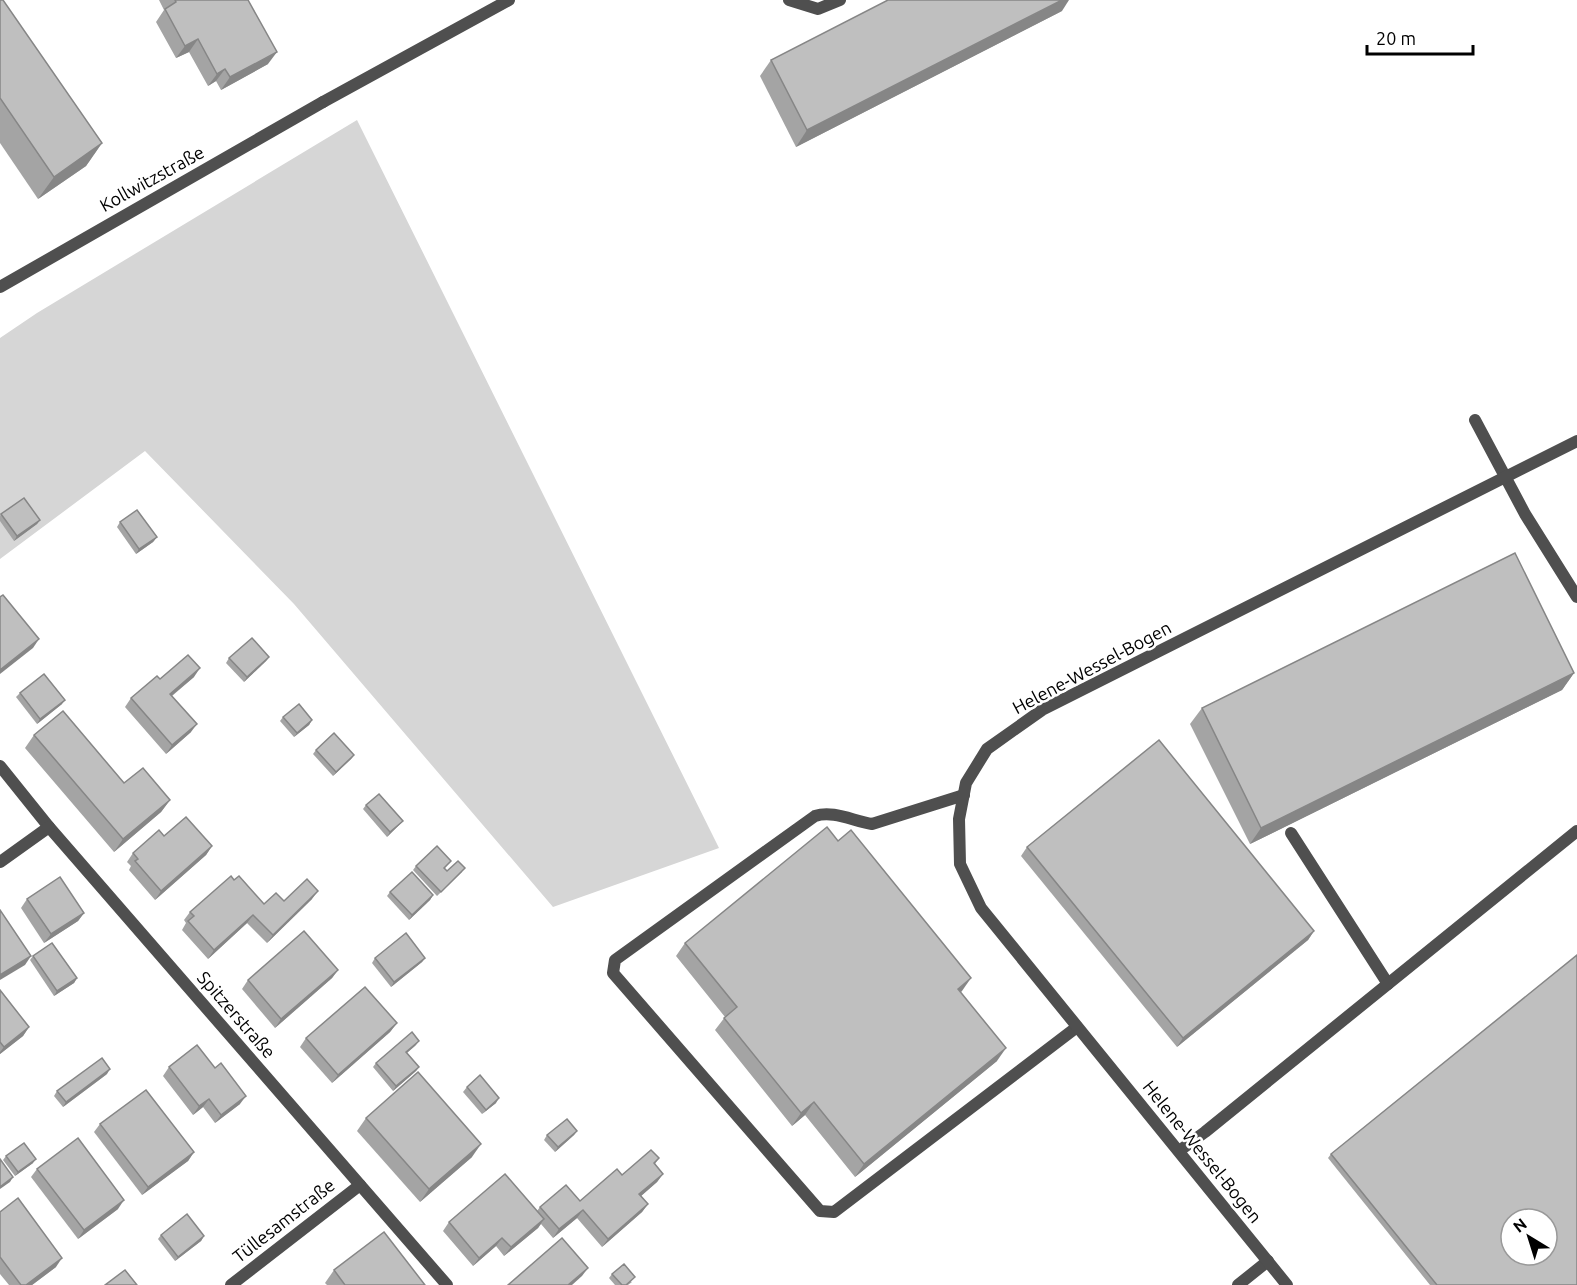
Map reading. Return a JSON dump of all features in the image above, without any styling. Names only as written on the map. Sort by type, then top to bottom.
[{"type":"street","name":"Kollwitzstraße","points":[[0,287],[323,102],[509,0]]},
{"type":"street","points":[[789,0],[818,9],[840,0]]},
{"type":"street","points":[[1475,420],[1525,514],[1573,580],[1577,597]]},
{"type":"street","name":"Helene-Wessel-Bogen","points":[[1287,1285],[981,908],[960,864],[959,819],[966,783],[987,749],[1042,710],[1577,441]]},
{"type":"street","name":"Spitzerstraße","points":[[0,766],[49,828],[447,1285]]},
{"type":"street","points":[[964,795],[873,824],[826,812],[815,816],[615,960],[613,972],[820,1211],[834,1212],[1077,1027]]},
{"type":"street","points":[[0,862],[49,828]]},
{"type":"street","points":[[1179,1151],[1577,831]]},
{"type":"street","points":[[1291,833],[1388,984]]},
{"type":"street","name":"Tüllesamstraße","points":[[231,1285],[360,1185]]},
{"type":"street","points":[[1238,1285],[1268,1261]]},
{"type":"shaded area","points":[[357,120],[719,848],[553,907],[294,604],[145,451],[0,559],[0,338],[37,313]]},
{"type":"building","points":[[0,0],[3,0],[102,143],[54,177],[0,98]]},
{"type":"building","points":[[175,0],[248,0],[277,52],[230,77],[225,69],[217,74],[198,39],[185,46],[165,9],[176,2]]},
{"type":"building","points":[[888,0],[1062,0],[807,130],[771,60]]},
{"type":"building","points":[[24,498],[40,520],[17,536],[1,514]]},
{"type":"building","points":[[137,510],[157,537],[139,549],[120,522]]},
{"type":"building","points":[[1515,553],[1574,673],[1261,828],[1202,708]]},
{"type":"building","points":[[3,595],[39,639],[0,670],[0,597]]},
{"type":"building","points":[[252,638],[269,657],[247,677],[229,658]]},
{"type":"building","points":[[188,655],[200,668],[170,694],[197,724],[172,745],[131,698],[157,676],[160,679]]},
{"type":"building","points":[[44,674],[65,700],[40,719],[20,693]]},
{"type":"building","points":[[299,704],[312,720],[297,733],[283,717]]},
{"type":"building","points":[[63,711],[124,783],[143,768],[170,800],[123,839],[34,735]]},
{"type":"building","points":[[334,733],[354,755],[336,772],[316,750]]},
{"type":"building","points":[[1159,740],[1314,931],[1183,1038],[1027,847]]},
{"type":"building","points":[[379,794],[403,821],[390,832],[366,805]]},
{"type":"building","points":[[186,817],[212,846],[161,891],[135,861],[138,859],[133,853],[159,830],[164,836]]},
{"type":"building","points":[[827,827],[838,841],[851,830],[971,978],[958,989],[1006,1048],[864,1164],[814,1102],[801,1113],[724,1018],[737,1007],[685,943]]},
{"type":"building","points":[[437,846],[451,861],[444,868],[447,871],[458,861],[465,868],[441,892],[416,866]]},
{"type":"building","points":[[412,872],[433,895],[412,915],[390,892]]},
{"type":"building","points":[[231,876],[234,880],[239,876],[264,904],[276,893],[284,901],[307,879],[318,891],[273,935],[253,915],[214,950],[188,921],[194,916],[190,912]]},
{"type":"building","points":[[60,877],[84,913],[51,934],[27,899]]},
{"type":"building","points":[[0,910],[31,956],[0,975]]},
{"type":"building","points":[[304,931],[338,970],[281,1019],[248,980]]},
{"type":"building","points":[[406,933],[425,958],[394,982],[375,958]]},
{"type":"building","points":[[52,943],[77,978],[57,991],[33,956]]},
{"type":"building","points":[[1577,955],[1577,1285],[1437,1285],[1331,1154]]},
{"type":"building","points":[[365,987],[397,1023],[338,1075],[306,1038]]},
{"type":"building","points":[[0,990],[29,1027],[4,1047],[0,1042]]},
{"type":"building","points":[[412,1032],[419,1041],[406,1052],[419,1067],[396,1086],[376,1063]]},
{"type":"building","points":[[197,1045],[215,1068],[221,1063],[246,1096],[221,1115],[209,1099],[199,1106],[169,1067]]},
{"type":"building","points":[[102,1058],[110,1069],[66,1102],[57,1091]]},
{"type":"building","points":[[418,1072],[481,1144],[429,1189],[366,1118]]},
{"type":"building","points":[[480,1075],[499,1098],[486,1110],[467,1087]]},
{"type":"building","points":[[146,1090],[194,1152],[148,1187],[100,1124]]},
{"type":"building","points":[[567,1119],[577,1131],[558,1147],[547,1135]]},
{"type":"building","points":[[78,1138],[124,1200],[84,1230],[37,1169]]},
{"type":"building","points":[[24,1143],[36,1159],[18,1172],[6,1156]]},
{"type":"building","points":[[651,1150],[659,1158],[654,1163],[663,1174],[639,1194],[648,1204],[608,1239],[583,1210],[559,1229],[540,1207],[566,1185],[580,1201],[617,1169],[622,1175]]},
{"type":"building","points":[[0,1159],[13,1177],[0,1187]]},
{"type":"building","points":[[505,1174],[544,1219],[511,1247],[502,1238],[479,1258],[449,1222]]},
{"type":"building","points":[[18,1198],[62,1258],[26,1285],[21,1285],[0,1257],[0,1212]]},
{"type":"building","points":[[187,1214],[204,1236],[178,1257],[161,1235]]},
{"type":"building","points":[[384,1232],[425,1285],[345,1285],[334,1270]]},
{"type":"building","points":[[562,1238],[588,1268],[568,1285],[508,1285]]},
{"type":"building","points":[[624,1264],[635,1277],[626,1285],[622,1285],[612,1274]]},
{"type":"building","points":[[125,1270],[137,1285],[105,1285]]}]
